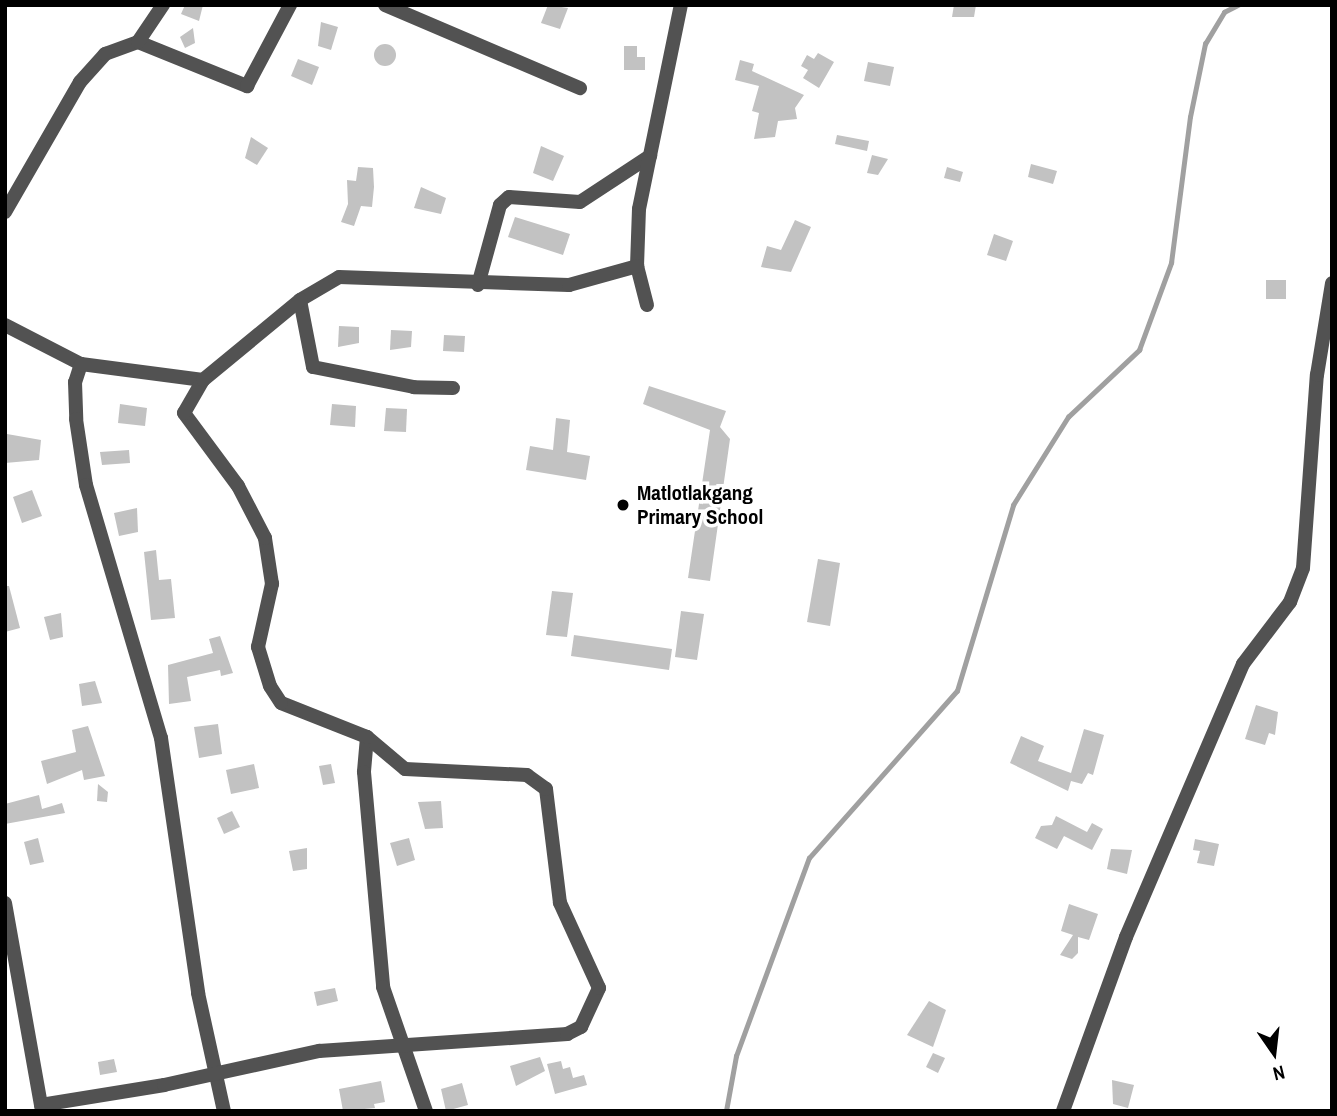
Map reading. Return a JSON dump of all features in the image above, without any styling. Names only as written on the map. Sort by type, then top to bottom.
[{"type":"street","points":[[5,212],[80,82],[105,54],[138,42],[163,5]]},
{"type":"street","points":[[138,42],[247,86],[290,5]]},
{"type":"street","points":[[385,5],[580,88]]},
{"type":"street","points":[[647,305],[637,266],[639,209],[681,5]]},
{"type":"street","points":[[478,285],[500,205],[509,197],[580,202],[650,156]]},
{"type":"street","points":[[5,903],[42,1108],[319,1051],[567,1034],[581,1027],[599,988],[560,903],[546,789],[527,775],[405,769],[367,737],[281,703],[270,686],[258,647],[272,584],[265,538],[238,486],[184,413],[203,380],[300,300],[339,277],[478,285],[569,285],[637,266]]},
{"type":"street","points":[[1063,1111],[1126,937],[1243,664],[1290,602],[1303,568],[1332,283]]},
{"type":"street","points":[[300,300],[313,367],[414,387],[453,388]]},
{"type":"street","points":[[5,325],[80,364],[203,380]]},
{"type":"street","points":[[80,364],[75,382],[76,419],[86,485],[161,738],[198,993],[224,1111]]},
{"type":"street","points":[[367,737],[363,772],[383,987],[406,1045],[426,1111]]},
{"type":"building","points":[[185,5],[203,5],[199,21],[181,14]]},
{"type":"building","points":[[548,5],[568,8],[560,29],[541,23]]},
{"type":"building","points":[[954,5],[976,5],[974,17],[952,17]]},
{"type":"building","points":[[321,22],[338,27],[331,50],[318,46]]},
{"type":"building","points":[[193,28],[195,43],[185,48],[180,37]]},
{"type":"building","points":[[385,44],[393,47],[396,55],[393,63],[385,66],[377,63],[374,55],[377,47]]},
{"type":"building","points":[[624,46],[637,46],[637,57],[645,57],[645,70],[624,70]]},
{"type":"building","points":[[818,53],[834,62],[819,88],[803,78],[808,70],[801,66],[807,55],[814,59]]},
{"type":"building","points":[[298,59],[319,67],[312,85],[291,76]]},
{"type":"building","points":[[740,60],[754,64],[752,71],[804,95],[795,108],[797,119],[778,121],[775,137],[754,139],[759,113],[752,111],[759,86],[735,80]]},
{"type":"building","points":[[868,62],[894,67],[890,86],[864,81]]},
{"type":"building","points":[[837,135],[869,141],[867,151],[835,144]]},
{"type":"building","points":[[251,137],[268,148],[257,165],[245,158]]},
{"type":"building","points":[[541,146],[564,156],[553,181],[533,173]]},
{"type":"building","points":[[872,155],[888,159],[878,175],[867,173]]},
{"type":"building","points":[[1031,164],[1057,171],[1053,184],[1028,177]]},
{"type":"building","points":[[358,167],[373,168],[374,187],[372,207],[361,206],[354,226],[341,222],[348,204],[347,180],[356,181]]},
{"type":"building","points":[[947,167],[963,172],[960,182],[944,178]]},
{"type":"building","points":[[421,187],[446,198],[441,214],[414,208]]},
{"type":"building","points":[[515,217],[570,234],[563,255],[508,237]]},
{"type":"building","points":[[795,220],[811,227],[791,272],[761,267],[767,246],[781,250]]},
{"type":"building","points":[[994,234],[1013,241],[1006,261],[987,255]]},
{"type":"building","points":[[1266,280],[1286,280],[1286,299],[1266,299]]},
{"type":"building","points":[[339,326],[359,327],[359,343],[338,347]]},
{"type":"building","points":[[391,330],[412,331],[411,347],[390,350]]},
{"type":"building","points":[[444,335],[465,336],[464,352],[443,351]]},
{"type":"building","points":[[649,386],[726,411],[720,427],[730,439],[710,581],[688,578],[710,430],[643,404]]},
{"type":"building","points":[[120,404],[147,408],[145,426],[118,423]]},
{"type":"building","points":[[332,404],[356,406],[355,427],[330,425]]},
{"type":"building","points":[[386,408],[407,409],[406,432],[384,431]]},
{"type":"building","points":[[556,418],[570,420],[567,452],[590,456],[586,480],[526,470],[530,446],[553,450]]},
{"type":"building","points":[[7,434],[41,440],[39,460],[5,463]]},
{"type":"building","points":[[129,450],[130,463],[102,465],[100,452]]},
{"type":"building","points":[[32,490],[42,516],[22,523],[13,497]]},
{"type":"building","points":[[137,508],[138,532],[119,536],[114,513]]},
{"type":"building","points":[[156,550],[159,580],[171,579],[175,618],[151,620],[144,552]]},
{"type":"building","points":[[818,559],[840,563],[830,626],[807,622]]},
{"type":"building","points":[[5,586],[9,586],[20,628],[5,632]]},
{"type":"building","points":[[552,591],[573,593],[567,637],[546,635]]},
{"type":"building","points":[[681,611],[704,614],[697,660],[675,657]]},
{"type":"building","points":[[61,613],[63,637],[50,640],[44,617]]},
{"type":"building","points":[[574,635],[672,649],[669,670],[571,656]]},
{"type":"building","points":[[220,636],[233,673],[221,676],[220,670],[187,677],[191,701],[169,704],[168,665],[213,653],[209,639]]},
{"type":"building","points":[[95,681],[102,703],[82,706],[79,684]]},
{"type":"building","points":[[1256,705],[1278,712],[1275,735],[1269,733],[1265,745],[1245,739]]},
{"type":"building","points":[[218,724],[222,754],[199,758],[194,727]]},
{"type":"building","points":[[88,726],[105,776],[84,780],[82,770],[47,784],[41,761],[76,752],[72,730]]},
{"type":"building","points":[[1084,729],[1104,735],[1093,775],[1088,773],[1082,784],[1071,781],[1068,791],[1010,763],[1021,736],[1044,746],[1038,761],[1071,773]]},
{"type":"building","points":[[254,764],[259,788],[231,794],[226,770]]},
{"type":"building","points":[[331,764],[335,783],[323,785],[319,766]]},
{"type":"building","points":[[98,784],[108,792],[107,802],[97,801]]},
{"type":"building","points":[[39,795],[42,809],[62,803],[65,813],[5,824],[5,804]]},
{"type":"building","points":[[441,801],[443,828],[425,829],[418,802]]},
{"type":"building","points":[[232,811],[240,827],[224,834],[217,818]]},
{"type":"building","points":[[1056,816],[1087,832],[1092,823],[1103,829],[1092,850],[1064,836],[1057,849],[1035,838],[1041,826],[1052,825]]},
{"type":"building","points":[[38,838],[44,862],[30,865],[24,842]]},
{"type":"building","points":[[409,838],[415,860],[397,866],[390,843]]},
{"type":"building","points":[[1195,839],[1219,844],[1214,866],[1197,863],[1200,851],[1193,850]]},
{"type":"building","points":[[307,848],[307,869],[293,871],[289,851]]},
{"type":"building","points":[[1111,849],[1132,850],[1127,874],[1107,869]]},
{"type":"building","points":[[1069,904],[1098,914],[1089,940],[1078,937],[1078,953],[1072,959],[1060,955],[1073,935],[1061,931]]},
{"type":"building","points":[[335,988],[338,1001],[317,1006],[314,992]]},
{"type":"building","points":[[929,1001],[946,1010],[933,1047],[907,1035]]},
{"type":"building","points":[[933,1053],[945,1058],[938,1073],[926,1067]]},
{"type":"building","points":[[540,1057],[545,1071],[516,1086],[510,1066]]},
{"type":"building","points":[[114,1059],[117,1072],[100,1075],[98,1062]]},
{"type":"building","points":[[561,1061],[563,1069],[570,1067],[573,1078],[584,1075],[587,1085],[555,1094],[547,1064]]},
{"type":"building","points":[[1112,1080],[1134,1085],[1128,1108],[1113,1104]]},
{"type":"building","points":[[381,1081],[385,1102],[374,1104],[375,1108],[343,1111],[339,1089]]},
{"type":"building","points":[[462,1083],[468,1105],[446,1111],[441,1089]]},
{"type":"waterway","points":[[726,1111],[736,1056],[809,858],[957,691],[1013,505],[1068,417],[1139,350],[1171,263],[1190,117],[1205,44],[1224,12],[1238,5]]},
{"type":"place","name":"Matlotlakgang Primary School","points":[[623,505]]}]
